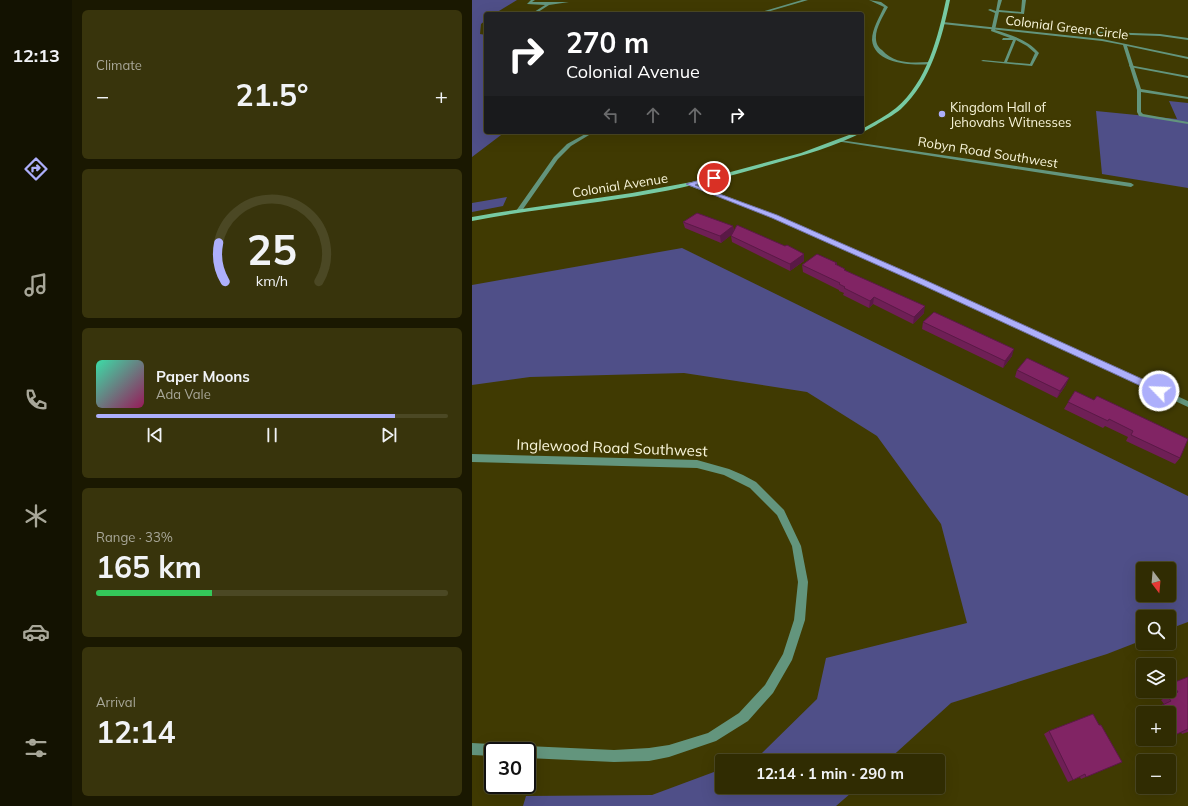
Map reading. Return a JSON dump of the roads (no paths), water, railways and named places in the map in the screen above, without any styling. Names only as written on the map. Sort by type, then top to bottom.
[{"type":"main road","name":"Colonial Avenue","points":[[864,130],[899,108],[916,90],[940,35],[948,0]]},
{"type":"main road","name":"Colonial Avenue","points":[[472,219],[623,197],[689,184],[782,160],[842,141],[857,134]]},
{"type":"street","points":[[533,0],[528,3],[548,4],[567,2]]},
{"type":"street","points":[[536,12],[556,0]]},
{"type":"street","points":[[763,12],[806,0]]},
{"type":"street","points":[[871,0],[880,2],[886,7],[873,38],[874,43],[885,56],[897,62],[906,64],[929,63]]},
{"type":"street","points":[[992,0],[1000,0],[995,24],[992,30]]},
{"type":"street","points":[[999,6],[990,9],[998,12],[1023,13],[1024,0]]},
{"type":"street","name":"Colonial Green Circle","points":[[943,21],[1051,29]]},
{"type":"street","name":"Colonial Green Circle","points":[[943,21],[992,30],[1102,40],[1188,58]]},
{"type":"street","points":[[992,30],[992,33],[996,36]]},
{"type":"street","points":[[983,61],[1031,65],[1036,53],[1029,46],[992,30]]},
{"type":"street","name":"Colonial Green Circle","points":[[1070,31],[1160,35],[1188,38]]},
{"type":"street","points":[[1003,39],[1015,40]]},
{"type":"street","points":[[1005,63],[1015,40]]},
{"type":"street","points":[[1124,44],[1138,90],[1139,112],[1141,115],[1188,123]]},
{"type":"street","points":[[1130,66],[1188,77]]},
{"type":"street","points":[[1138,90],[1188,98]]},
{"type":"street","points":[[519,211],[556,158],[569,146],[589,134]]},
{"type":"street","name":"Robyn Road Southwest","points":[[842,141],[1131,185]]},
{"type":"street","points":[[689,184],[774,216],[1188,404]]},
{"type":"street","name":"Inglewood Road Southwest","points":[[472,458],[697,464],[718,468],[735,474],[753,485],[772,502],[785,520],[793,537],[801,561],[803,588],[800,617],[795,641],[780,675],[762,699],[739,721],[712,737],[667,752],[634,755],[571,755],[536,753]]},
{"type":"street","points":[[472,749],[484,750]]},
{"type":"place","name":"Kingdom Hall of Jehovahs Witnesses","points":[[942,114]]}]
